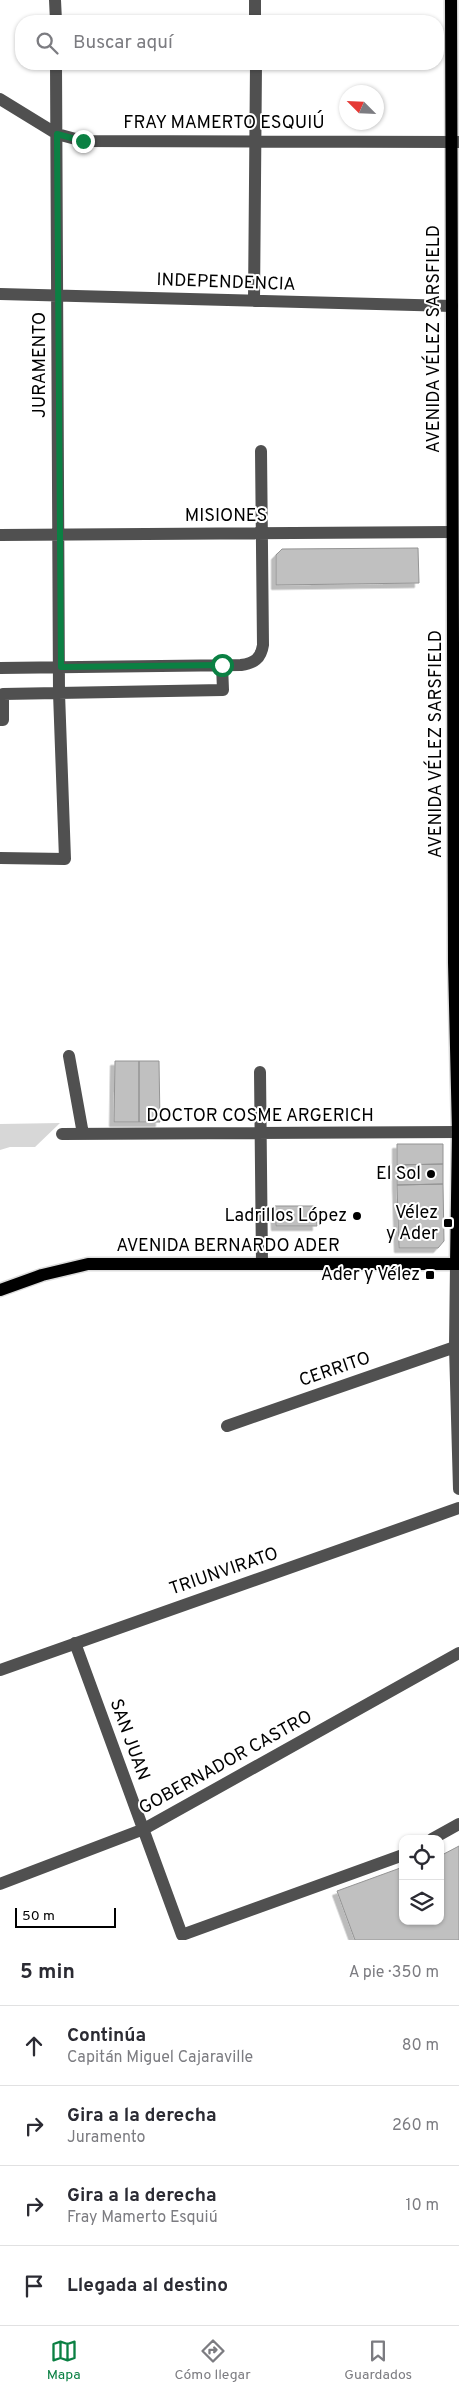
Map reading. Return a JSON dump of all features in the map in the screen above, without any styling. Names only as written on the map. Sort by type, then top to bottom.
[{"type":"main road","name":"AVENIDA VÉLEZ SARSFIELD","points":[[451,0],[455,142],[452,306],[455,349],[456,473],[452,532],[458,1264]]},
{"type":"main road","name":"AVENIDA BERNARDO ADER","points":[[0,1290],[42,1275],[88,1264],[458,1264]]},
{"type":"street","points":[[55,0],[56,15]]},
{"type":"street","points":[[255,0],[255,15]]},
{"type":"street","name":"JURAMENTO","points":[[0,858],[65,858],[59,693],[61,667],[56,70]]},
{"type":"street","points":[[254,301],[256,70]]},
{"type":"street","name":"FRAY MAMERTO ESQUIÚ","points":[[0,99],[57,134],[83,141],[455,142]]},
{"type":"street","name":"INDEPENDENCIA","points":[[0,294],[452,306]]},
{"type":"street","points":[[0,668],[241,665],[256,661],[262,654],[263,645],[261,451]]},
{"type":"street","name":"MISIONES","points":[[0,535],[452,532]]},
{"type":"street","points":[[0,720],[3,720],[3,694],[223,690],[222,665]]},
{"type":"street","points":[[69,1056],[83,1134]]},
{"type":"street","points":[[260,1072],[262,1264]]},
{"type":"street","name":"DOCTOR COSME ARGERICH","points":[[62,1134],[458,1132]]},
{"type":"street","name":"AVENIDA VÉLEZ SARSFIELD","points":[[458,1264],[455,1347],[459,1489]]},
{"type":"street","name":"CERRITO","points":[[227,1426],[455,1347]]},
{"type":"street","name":"TRIUNVIRATO","points":[[0,1670],[459,1508]]},
{"type":"street","name":"SAN JUAN","points":[[75,1643],[182,1934],[399,1856]]},
{"type":"street","name":"GOBERNADOR CASTRO","points":[[0,1884],[144,1829],[459,1653]]},
{"type":"street","points":[[439,1835],[459,1824]]},
{"type":"shaded area","points":[[60,1123],[35,1147],[10,1147],[0,1150],[0,1124]]},
{"type":"building","points":[[418,548],[419,583],[276,585],[276,555],[282,549]]},
{"type":"building","points":[[115,1061],[139,1061],[139,1122],[114,1122]]},
{"type":"building","points":[[139,1061],[159,1061],[160,1122],[139,1122]]},
{"type":"building","points":[[397,1144],[443,1144],[443,1164],[397,1165]]},
{"type":"building","points":[[443,1164],[443,1184],[397,1185],[397,1165]]},
{"type":"building","points":[[443,1184],[444,1241],[438,1248],[399,1248],[397,1185]]},
{"type":"building","points":[[275,1206],[316,1206],[317,1226],[276,1226]]},
{"type":"building","points":[[459,1846],[459,1940],[355,1940],[337,1891],[399,1868],[399,1925],[444,1925],[444,1854]]},
{"type":"place","name":"El Sol","points":[[431,1174]]},
{"type":"place","name":"Ladrillos López","points":[[357,1216]]},
{"type":"place","name":"Vélez y Ader","points":[[448,1223]]},
{"type":"place","name":"Ader y Vélez","points":[[430,1275]]},
{"type":"route","points":[[83,141],[57,134],[61,667],[222,665]]}]
